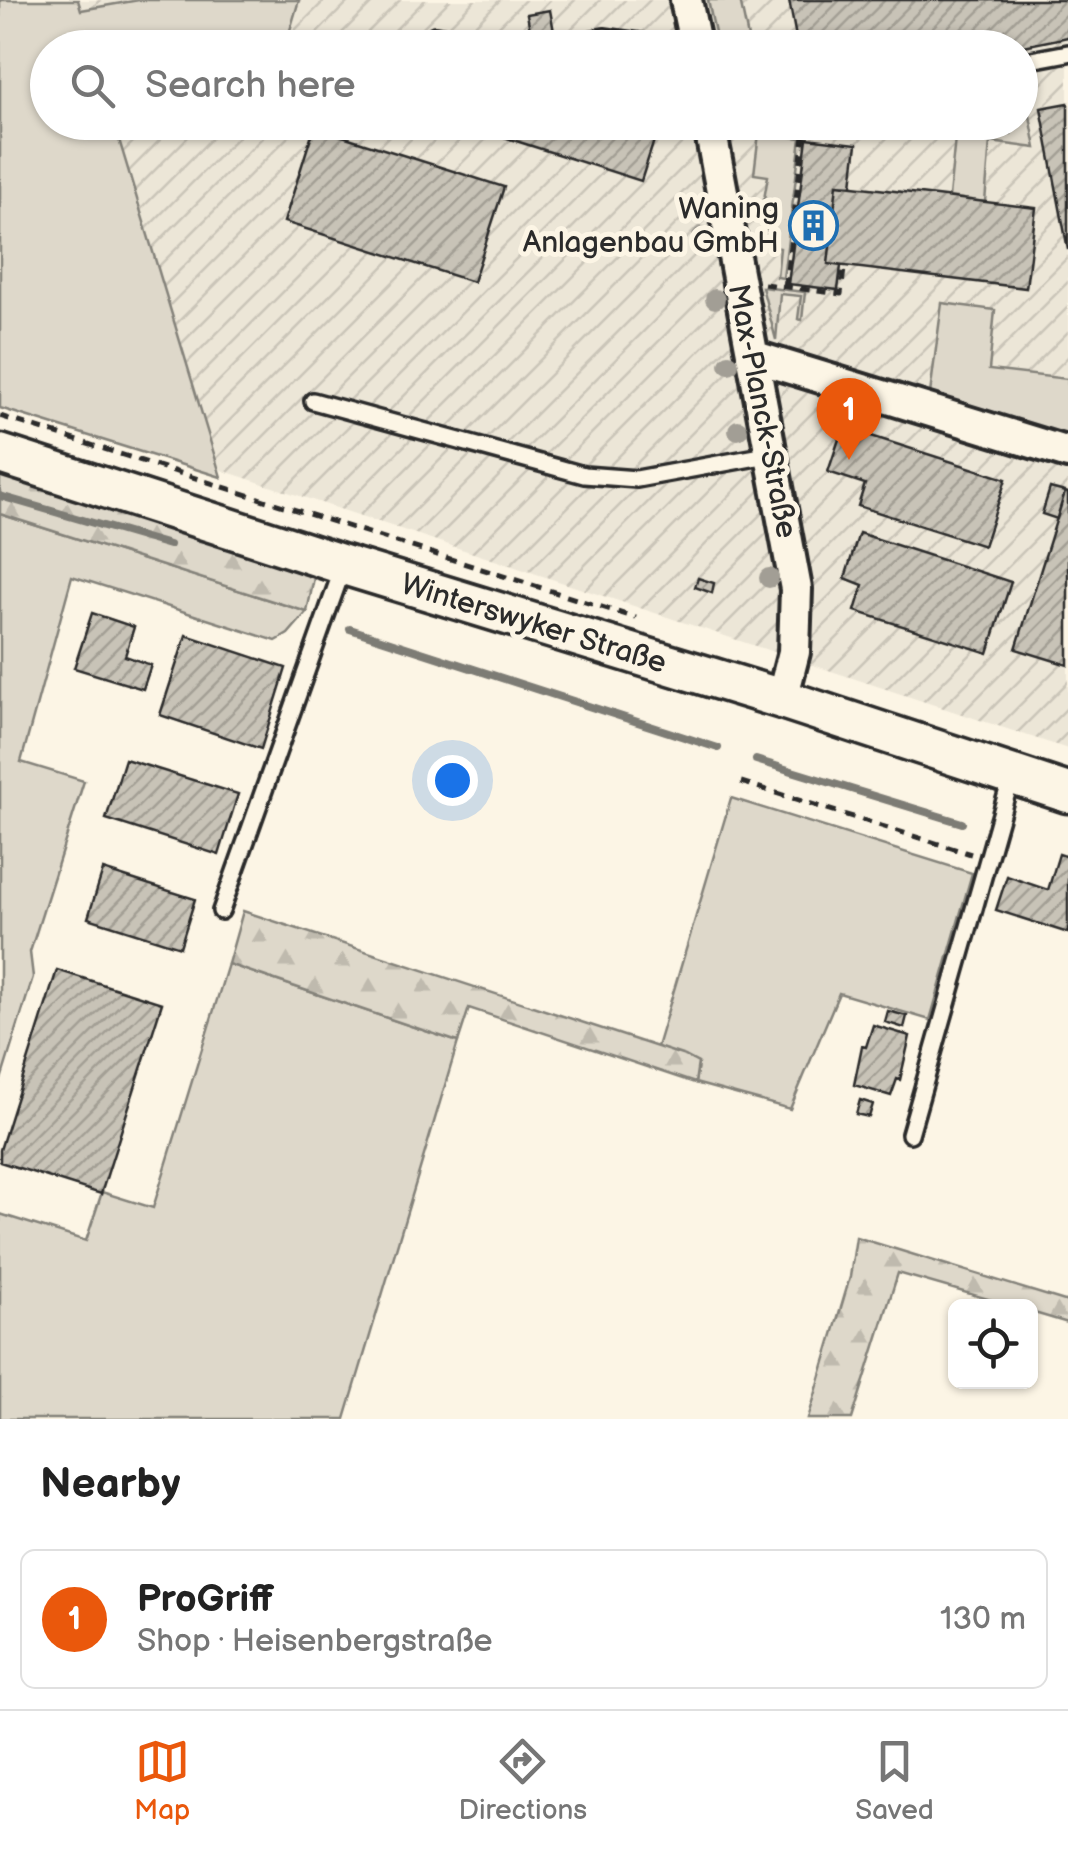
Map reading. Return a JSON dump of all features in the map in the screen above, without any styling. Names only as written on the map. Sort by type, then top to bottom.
[{"type":"street","points":[[686,0],[692,30]]},
{"type":"street","name":"Max-Planck-Straße","points":[[712,140],[796,589],[794,652],[782,699]]},
{"type":"street","points":[[752,356],[1068,452]]},
{"type":"street","name":"Winterswyker Straße","points":[[0,454],[1068,792]]},
{"type":"lane","points":[[1038,59],[1068,53]]},
{"type":"lane","points":[[313,401],[584,475],[637,479],[773,454]]},
{"type":"lane","points":[[221,911],[344,565]]},
{"type":"lane","points":[[910,1134],[1012,775]]},
{"type":"path","points":[[785,286],[803,140]]},
{"type":"path","points":[[738,281],[840,294],[844,269]]},
{"type":"path","points":[[741,782],[988,859]]},
{"type":"shaded area","points":[[73,0],[1068,0],[1068,749],[212,467],[114,140],[1038,140],[1038,30],[82,30]]},
{"type":"green space","points":[[0,0],[78,0],[81,10],[139,0],[299,0],[290,30],[30,30],[30,140],[119,140],[221,477],[0,408]]},
{"type":"green space","points":[[708,0],[740,0],[746,30],[714,30]]},
{"type":"green space","points":[[758,140],[801,140],[783,278],[777,277],[780,248],[770,246],[770,207],[763,205],[768,176],[754,174]]},
{"type":"green space","points":[[955,140],[1035,140],[1036,148],[990,142],[985,202],[949,197]]},
{"type":"green space","points":[[762,287],[805,292],[802,320],[798,319],[801,296],[780,294],[776,340]]},
{"type":"green space","points":[[942,303],[995,310],[989,370],[1068,379],[1068,438],[930,394]]},
{"type":"green space","points":[[0,474],[315,573],[307,612],[0,514]]},
{"type":"green space","points":[[0,514],[307,612],[288,634],[276,641],[72,576],[21,762],[84,781],[30,952],[33,977],[0,1083]]},
{"type":"green space","points":[[731,798],[972,873],[930,1020],[839,993],[790,1109],[695,1083],[698,1063],[657,1047]]},
{"type":"green space","points":[[243,911],[685,1056],[698,1063],[695,1083],[469,1008],[458,1042],[228,964]]},
{"type":"green space","points":[[228,964],[458,1042],[345,1419],[0,1419],[0,1214],[86,1241],[102,1192],[153,1208]]},
{"type":"green space","points":[[856,1237],[1068,1302],[1068,1323],[1038,1314],[1038,1299],[988,1299],[898,1273],[852,1419],[808,1419],[850,1277]]},
{"type":"building","points":[[789,0],[1068,0],[1068,37],[1038,43],[1038,30],[795,30]]},
{"type":"building","points":[[550,10],[554,30],[530,30],[527,14]]},
{"type":"building","points":[[1068,103],[1068,250],[1041,108]]},
{"type":"building","points":[[310,140],[355,140],[504,187],[473,282],[284,222]]},
{"type":"building","points":[[513,140],[654,140],[641,181]]},
{"type":"building","name":"Waning Anlagenbau GmbH","points":[[807,140],[857,144],[852,185],[837,184],[828,264],[841,266],[838,290],[788,284]]},
{"type":"building","points":[[837,184],[1036,208],[1026,288],[828,264]]},
{"type":"building","points":[[843,427],[1006,479],[984,546],[858,506],[865,484],[828,472]]},
{"type":"building","points":[[1050,488],[1065,492],[1057,519],[1042,514]]},
{"type":"building","points":[[1065,492],[1068,493],[1068,665],[1016,649]]},
{"type":"building","points":[[859,533],[1011,582],[988,653],[855,611],[863,585],[845,578]]},
{"type":"building","points":[[698,578],[714,583],[712,593],[695,587]]},
{"type":"building","points":[[92,613],[134,627],[125,656],[151,665],[143,689],[74,668]]},
{"type":"building","points":[[186,635],[286,668],[261,749],[160,715]]},
{"type":"building","points":[[125,759],[238,794],[219,855],[106,819]]},
{"type":"building","points":[[1059,854],[1068,857],[1068,933],[996,910],[1007,876],[1048,890]]},
{"type":"building","points":[[103,870],[195,899],[180,947],[88,918]]},
{"type":"building","points":[[57,970],[162,1003],[101,1194],[0,1162],[0,1150]]},
{"type":"building","points":[[888,1011],[907,1016],[904,1028],[885,1022]]},
{"type":"building","points":[[873,1025],[910,1036],[900,1080],[897,1079],[891,1096],[854,1085],[862,1046],[866,1047]]},
{"type":"building","points":[[860,1100],[873,1104],[869,1117],[856,1114]]},
{"type":"waterway","points":[[0,496],[169,545]]},
{"type":"waterway","points":[[350,629],[718,748]]},
{"type":"waterway","points":[[756,760],[962,823]]},
{"type":"place","name":"Waning Anlagenbau GmbH","points":[[814,225]]},
{"type":"place","name":"ProGriff","points":[[849,460]]}]
